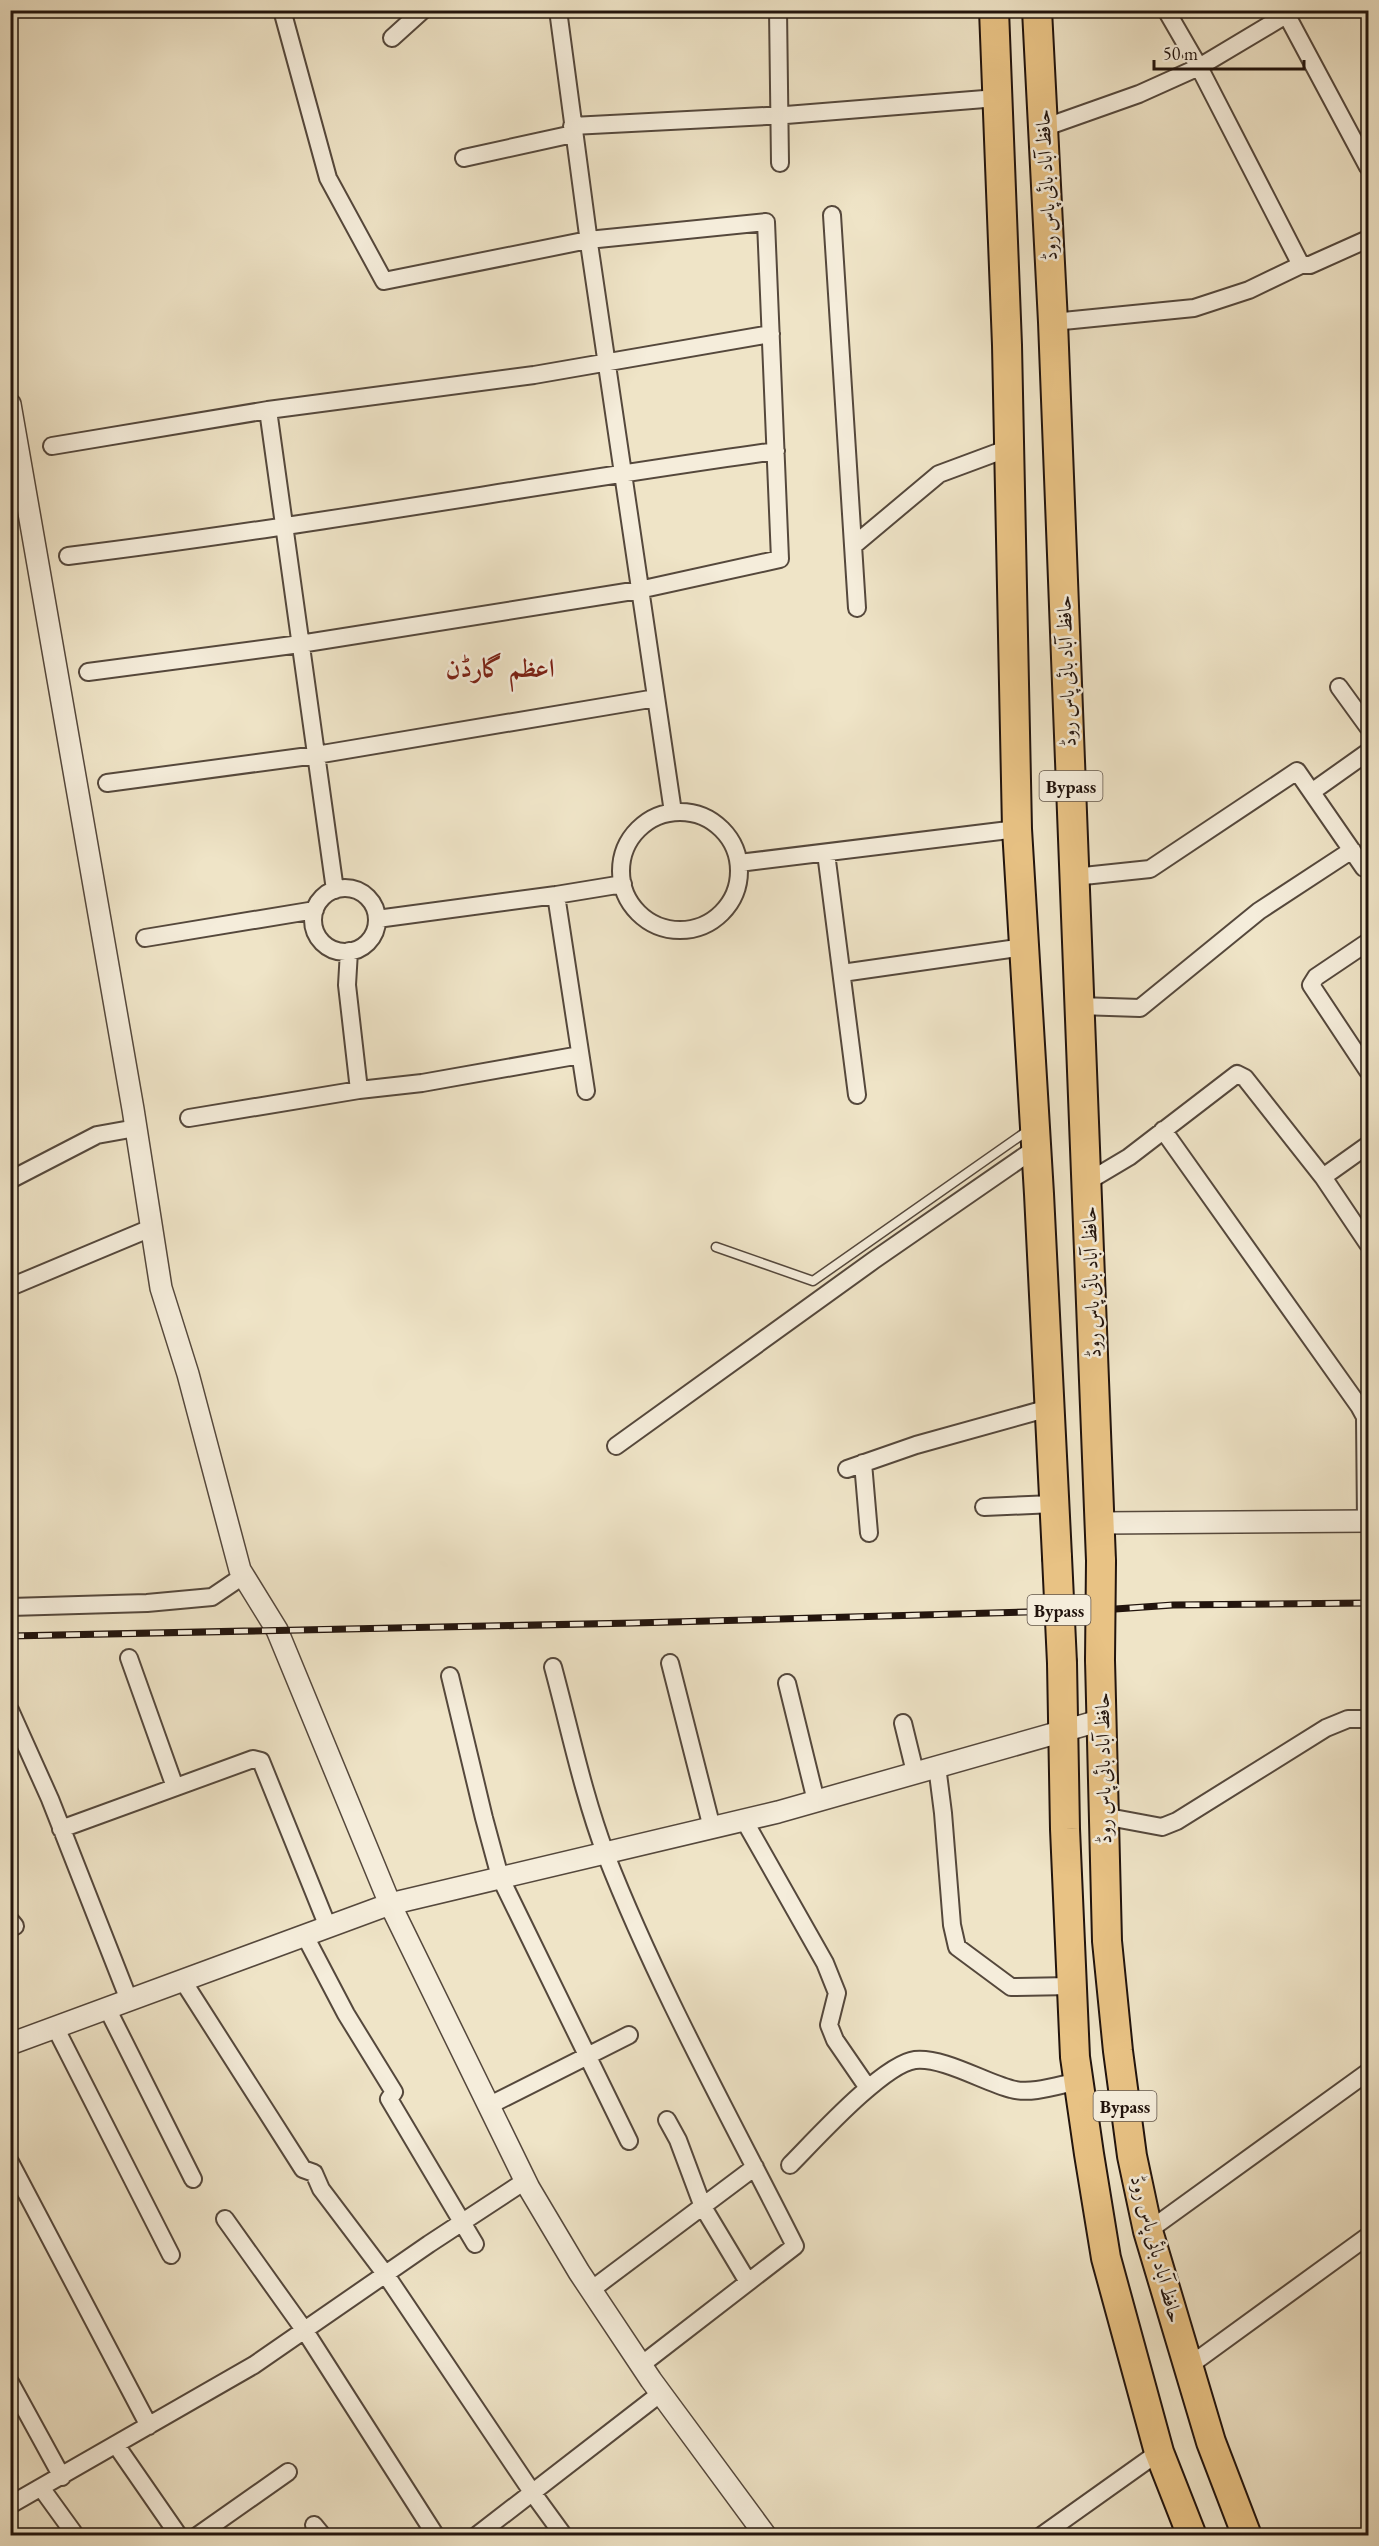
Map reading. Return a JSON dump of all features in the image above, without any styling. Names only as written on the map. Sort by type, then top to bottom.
[{"type":"highway","name":"حافظ آباد بائی پاس روڈ","points":[[994,10],[1009,448],[1017,829],[1057,1557],[1075,2057],[1106,2258],[1159,2452],[1192,2535]]},
{"type":"highway","name":"حافظ آباد بائی پاس روڈ","points":[[1037,10],[1053,322],[1101,1523],[1100,1660],[1107,1941],[1132,2156],[1148,2231],[1211,2442],[1247,2535]]},
{"type":"street","points":[[88,672],[300,644],[639,590],[780,559],[766,222],[588,240],[384,282],[328,178],[282,10]]},
{"type":"street","points":[[392,38],[423,10]]},
{"type":"street","points":[[558,10],[588,240],[673,812]]},
{"type":"street","points":[[778,10],[780,163]]},
{"type":"street","points":[[1166,10],[1199,67],[1302,265]]},
{"type":"street","points":[[1042,128],[1139,94],[1199,67],[1285,13],[1368,167]]},
{"type":"street","points":[[464,158],[573,130],[997,98]]},
{"type":"street","points":[[832,215],[857,608]]},
{"type":"street","points":[[1053,322],[1194,308],[1249,290],[1302,265],[1310,265],[1368,239]]},
{"type":"street","points":[[52,446],[268,410],[534,375],[771,334]]},
{"type":"street","points":[[10,404],[136,1128],[160,1288],[188,1374],[243,1576],[277,1630],[390,1904],[525,2181],[591,2290],[641,2365],[766,2535]]},
{"type":"street","points":[[268,410],[335,890]]},
{"type":"street","points":[[853,546],[939,474],[1009,448]]},
{"type":"street","points":[[68,556],[776,452]]},
{"type":"street","points":[[1339,687],[1368,727]]},
{"type":"street","points":[[106,783],[316,755],[656,698]]},
{"type":"street","points":[[1313,791],[1368,752]]},
{"type":"street","points":[[1074,877],[1150,869],[1297,771],[1364,868]]},
{"type":"street","points":[[673,812],[696,814],[716,824],[731,842],[739,863],[737,887],[727,907],[710,922],[688,929],[665,927],[644,917],[629,900],[623,884],[621,866],[623,855],[633,834],[651,819],[673,812]]},
{"type":"street","points":[[739,863],[1017,829]]},
{"type":"street","points":[[1079,1006],[1140,1008],[1259,910],[1352,850]]},
{"type":"street","points":[[826,853],[857,1095]]},
{"type":"street","points":[[376,919],[556,896],[623,884]]},
{"type":"street","points":[[335,890],[354,890],[363,894],[375,909],[376,919],[371,938],[364,945],[349,951],[336,951],[319,939],[315,930],[315,910],[326,894],[335,890]]},
{"type":"street","points":[[556,896],[586,1090]]},
{"type":"street","points":[[145,938],[315,910]]},
{"type":"street","points":[[1368,942],[1316,977],[1311,985],[1368,1071]]},
{"type":"street","points":[[842,973],[1024,947]]},
{"type":"street","points":[[349,951],[347,986],[360,1090]]},
{"type":"street","points":[[189,1118],[360,1090],[422,1083],[580,1055]]},
{"type":"street","points":[[1087,1182],[1129,1157],[1238,1074],[1245,1078],[1323,1177],[1368,1244]]},
{"type":"street","points":[[10,1180],[97,1135],[136,1128]]},
{"type":"street","points":[[1101,1523],[1367,1521],[1365,1417],[1163,1130]]},
{"type":"street","points":[[616,1446],[874,1260],[1035,1137]]},
{"type":"street","points":[[1323,1177],[1368,1146]]},
{"type":"street","points":[[15,1285],[151,1228]]},
{"type":"street","points":[[869,1533],[855,1466],[916,1445],[1049,1408]]},
{"type":"street","points":[[984,1507],[1054,1504]]},
{"type":"street","points":[[10,1607],[147,1603],[212,1597],[243,1576]]},
{"type":"street","points":[[129,1658],[175,1787]]},
{"type":"street","points":[[670,1663],[712,1828]]},
{"type":"street","points":[[553,1667],[587,1796],[606,1854],[672,2005],[795,2246],[641,2365]]},
{"type":"street","points":[[450,1676],[483,1818],[500,1877],[629,2141]]},
{"type":"street","points":[[787,1683],[816,1801]]},
{"type":"street","points":[[10,1710],[61,1829],[129,2000]]},
{"type":"street","points":[[1103,1816],[1162,1827],[1177,1821],[1326,1728],[1348,1719],[1368,1719]]},
{"type":"street","points":[[10,2044],[390,1904],[744,1820],[1102,1720]]},
{"type":"street","points":[[903,1723],[915,1772]]},
{"type":"street","points":[[61,1829],[253,1759],[261,1761],[328,1927]]},
{"type":"street","points":[[937,1766],[952,1925],[957,1947],[1011,1987],[1072,1986]]},
{"type":"street","points":[[744,1820],[825,1964],[837,1993],[829,2025],[835,2040],[868,2088]]},
{"type":"street","points":[[305,1936],[346,2014],[394,2092],[389,2099],[475,2244]]},
{"type":"street","points":[[183,1980],[303,2169],[314,2173],[321,2189],[386,2275],[532,2492],[564,2535]]},
{"type":"street","points":[[107,2008],[193,2179]]},
{"type":"street","points":[[55,2027],[171,2255]]},
{"type":"street","points":[[488,2106],[629,2035]]},
{"type":"street","points":[[790,2165],[868,2088],[901,2066],[915,2060],[952,2067],[1013,2090],[1035,2089],[1079,2081]]},
{"type":"street","points":[[1148,2231],[1368,2072]]},
{"type":"street","points":[[667,2120],[678,2140],[703,2207],[748,2282]]},
{"type":"street","points":[[10,2162],[149,2426]]},
{"type":"street","points":[[591,2290],[755,2167]]},
{"type":"street","points":[[10,2505],[42,2489],[254,2366],[525,2181]]},
{"type":"street","points":[[225,2219],[305,2331],[436,2535]]},
{"type":"street","points":[[1189,2366],[1368,2236]]},
{"type":"street","points":[[10,2382],[62,2477]]},
{"type":"street","points":[[476,2535],[661,2393]]},
{"type":"street","points":[[116,2445],[179,2535]]},
{"type":"street","points":[[1041,2535],[1159,2452]]},
{"type":"street","points":[[197,2535],[288,2472]]},
{"type":"street","points":[[42,2489],[76,2535]]},
{"type":"lane","points":[[716,1247],[813,1281],[1035,1137]]},
{"type":"railway","points":[[10,1636],[634,1623],[1101,1610],[1173,1605],[1368,1603]]},
{"type":"district","name":"اعظم گارڈن","points":[[500,668]]}]
